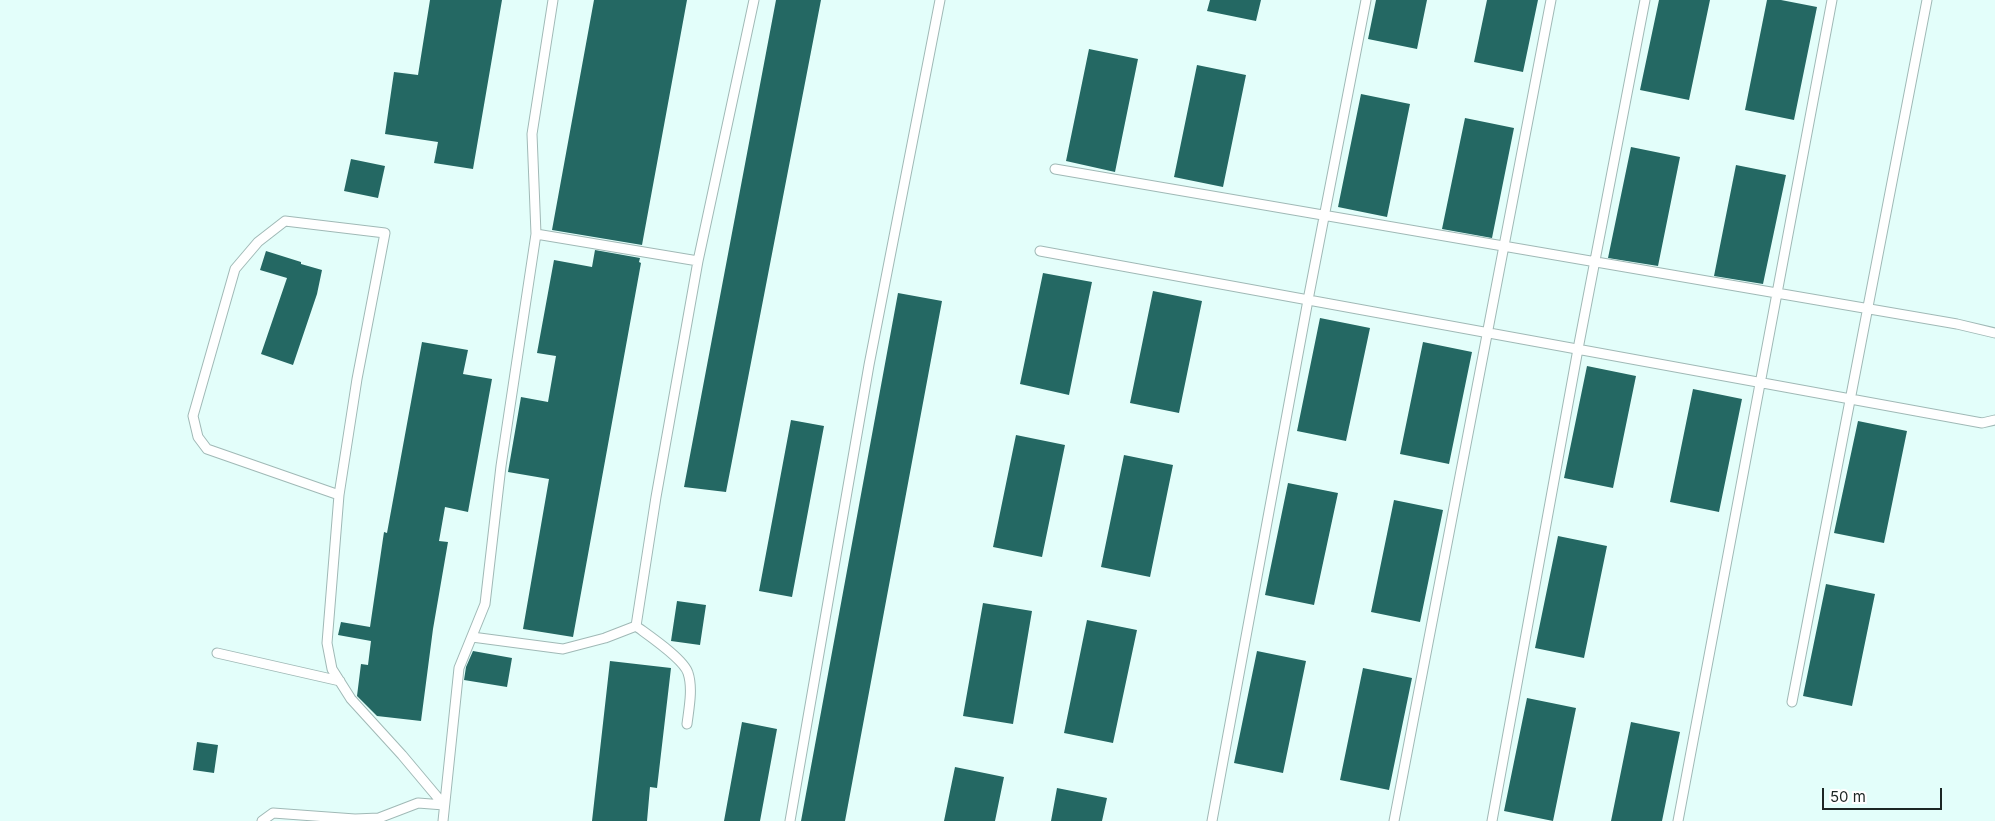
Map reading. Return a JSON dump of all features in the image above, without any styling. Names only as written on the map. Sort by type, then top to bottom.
[{"type":"lane","points":[[443,821],[459,668],[485,604],[501,466],[536,234],[532,134],[553,0]]},
{"type":"lane","points":[[636,626],[656,497],[698,261],[754,0]]},
{"type":"lane","points":[[790,821],[870,356],[940,0]]},
{"type":"lane","points":[[1212,821],[1308,300],[1366,0]]},
{"type":"lane","points":[[1394,821],[1551,0]]},
{"type":"lane","points":[[1492,821],[1578,349],[1645,0]]},
{"type":"lane","points":[[1678,821],[1832,0]]},
{"type":"lane","points":[[1792,702],[1927,0]]},
{"type":"lane","points":[[1054,169],[1957,324],[1995,333]]},
{"type":"lane","points":[[338,495],[207,449],[198,437],[193,416],[235,269],[258,242],[285,221],[384,232],[338,495],[327,643],[332,669],[351,699],[444,805]]},
{"type":"lane","points":[[536,234],[698,261]]},
{"type":"lane","points":[[1040,251],[1982,423],[1995,420]]},
{"type":"lane","points":[[472,637],[563,650],[605,638],[636,626]]},
{"type":"lane","points":[[636,626],[668,649],[688,672],[690,699],[687,724]]},
{"type":"lane","points":[[217,653],[340,681]]},
{"type":"lane","points":[[262,821],[273,813],[355,819],[379,818],[418,803],[444,805]]},
{"type":"building","points":[[430,0],[502,0],[473,169],[434,163],[438,142],[385,134],[394,72],[418,75]]},
{"type":"building","points":[[594,0],[687,0],[642,245],[552,230]]},
{"type":"building","points":[[776,0],[821,0],[726,492],[684,487]]},
{"type":"building","points":[[1210,0],[1261,0],[1256,21],[1207,11]]},
{"type":"building","points":[[1376,0],[1427,0],[1417,49],[1368,39]]},
{"type":"building","points":[[1487,0],[1538,0],[1523,72],[1474,62]]},
{"type":"building","points":[[1659,0],[1710,0],[1689,100],[1640,90]]},
{"type":"building","points":[[1767,0],[1781,0],[1817,7],[1794,120],[1745,110]]},
{"type":"building","points":[[1089,49],[1138,59],[1115,172],[1066,161]]},
{"type":"building","points":[[1197,65],[1246,75],[1223,187],[1174,177]]},
{"type":"building","points":[[1361,94],[1410,104],[1387,217],[1338,207]]},
{"type":"building","points":[[1465,118],[1514,128],[1492,238],[1442,229]]},
{"type":"building","points":[[1631,147],[1680,157],[1658,266],[1608,258]]},
{"type":"building","points":[[351,159],[385,166],[378,198],[344,191]]},
{"type":"building","points":[[1736,165],[1786,175],[1763,284],[1714,276]]},
{"type":"building","points":[[595,250],[640,258],[639,262],[641,263],[573,637],[523,629],[549,479],[508,472],[521,397],[548,402],[556,356],[537,353],[554,260],[592,267]]},
{"type":"building","points":[[266,251],[322,270],[317,294],[293,365],[261,354],[287,278],[260,270]]},
{"type":"building","points":[[1043,273],[1092,282],[1069,395],[1020,384]]},
{"type":"building","points":[[1153,291],[1202,301],[1179,413],[1130,403]]},
{"type":"building","points":[[898,293],[942,301],[845,821],[801,821]]},
{"type":"building","points":[[1320,318],[1370,328],[1346,441],[1297,431]]},
{"type":"building","points":[[422,342],[468,350],[463,374],[492,379],[468,512],[445,507],[439,541],[448,542],[433,629],[421,721],[377,716],[357,696],[361,664],[368,665],[371,641],[338,635],[341,622],[370,627],[384,532],[387,533]]},
{"type":"building","points":[[1423,342],[1472,352],[1449,464],[1400,454]]},
{"type":"building","points":[[1587,366],[1636,376],[1613,488],[1564,478]]},
{"type":"building","points":[[1693,389],[1742,399],[1719,512],[1670,502]]},
{"type":"building","points":[[791,420],[824,426],[792,597],[759,591]]},
{"type":"building","points":[[1858,421],[1907,431],[1884,543],[1834,533]]},
{"type":"building","points":[[1016,435],[1065,445],[1042,557],[993,547]]},
{"type":"building","points":[[1124,455],[1173,465],[1150,577],[1101,567]]},
{"type":"building","points":[[1288,483],[1338,493],[1314,605],[1265,595]]},
{"type":"building","points":[[1394,500],[1443,510],[1420,622],[1371,612]]},
{"type":"building","points":[[1558,536],[1607,546],[1584,658],[1535,648]]},
{"type":"building","points":[[1826,584],[1875,594],[1852,706],[1803,696]]},
{"type":"building","points":[[677,601],[706,605],[700,645],[671,641]]},
{"type":"building","points":[[983,603],[1032,611],[1013,724],[963,716]]},
{"type":"building","points":[[1087,620],[1137,630],[1113,743],[1064,733]]},
{"type":"building","points":[[473,651],[512,658],[507,687],[464,680],[466,667]]},
{"type":"building","points":[[1257,651],[1306,661],[1283,773],[1234,763]]},
{"type":"building","points":[[610,661],[671,668],[657,788],[650,787],[647,821],[592,821]]},
{"type":"building","points":[[1363,668],[1412,678],[1389,790],[1340,780]]},
{"type":"building","points":[[1527,698],[1576,708],[1553,821],[1504,811]]},
{"type":"building","points":[[742,722],[777,729],[760,821],[724,821]]},
{"type":"building","points":[[1631,722],[1680,732],[1662,821],[1611,821]]},
{"type":"building","points":[[197,742],[218,745],[214,773],[193,770]]},
{"type":"building","points":[[955,767],[1004,777],[995,821],[944,821]]},
{"type":"building","points":[[1057,788],[1107,798],[1102,821],[1051,821]]}]
